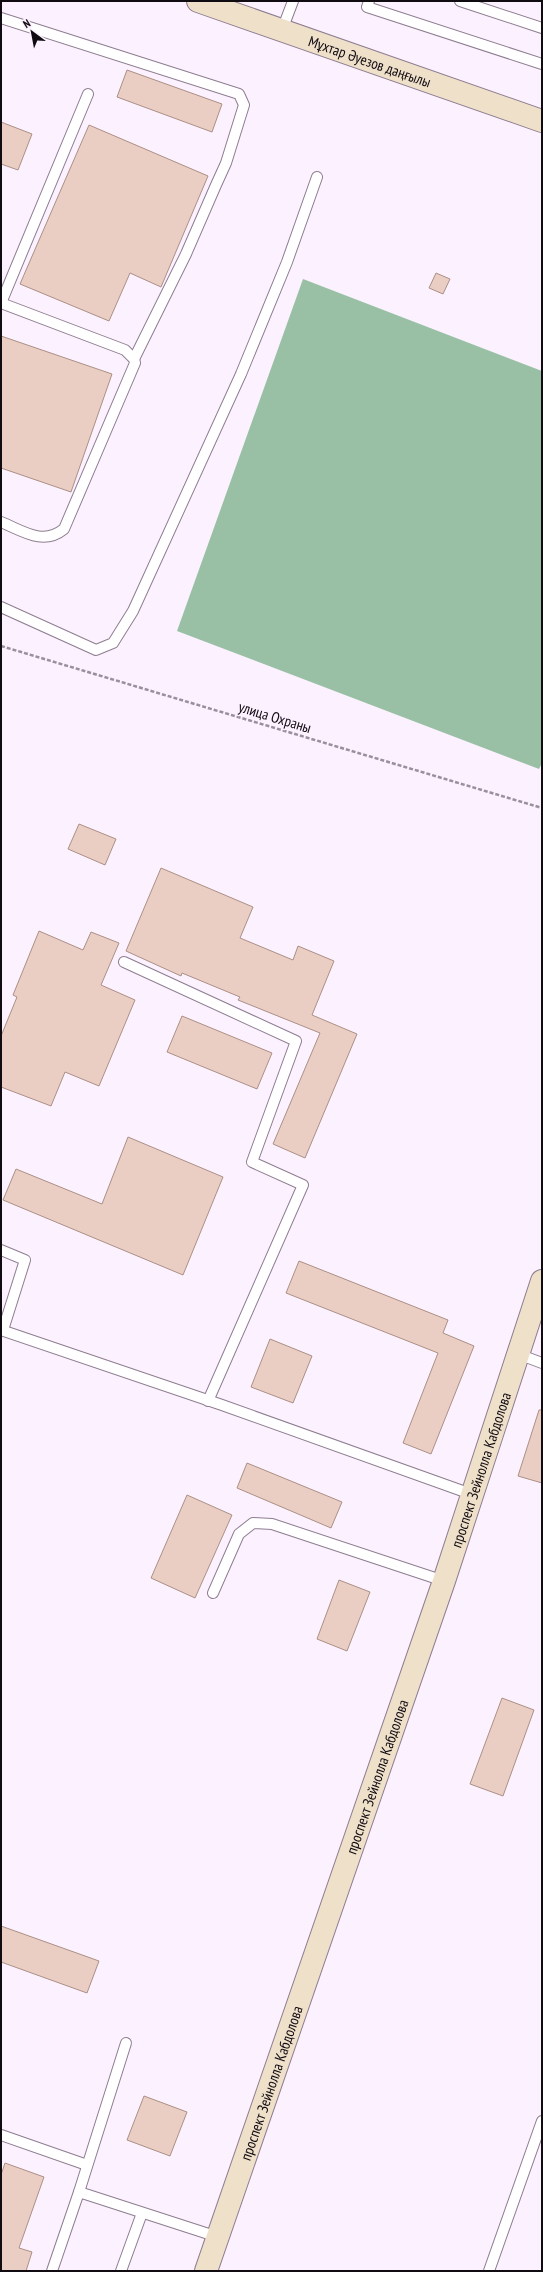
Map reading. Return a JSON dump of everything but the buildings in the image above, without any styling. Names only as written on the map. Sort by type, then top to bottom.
[{"type":"main road","name":"Мұхтар Әуезов даңғылы","points":[[198,1],[542,121]]},
{"type":"main road","name":"проспект Зейнолла Кабдолова","points":[[206,2271],[444,1581],[471,1494],[542,1281]]},
{"type":"lane","points":[[282,30],[293,1]]},
{"type":"lane","points":[[369,1],[367,7],[542,64]]},
{"type":"lane","points":[[460,1],[542,28]]},
{"type":"lane","points":[[1,18],[239,94],[243,99],[244,105],[226,163],[186,254],[134,359],[135,363],[128,382],[64,529],[58,533],[43,538],[1,522]]},
{"type":"lane","points":[[88,94],[1,303],[125,350],[134,359]]},
{"type":"lane","points":[[1,607],[96,650],[113,643],[133,611],[241,374],[288,262],[317,177]]},
{"type":"lane","points":[[124,962],[296,1041],[252,1162],[303,1185],[208,1401]]},
{"type":"lane","points":[[1,1250],[25,1260],[2,1330],[471,1494]]},
{"type":"lane","points":[[518,1354],[542,1363]]},
{"type":"lane","points":[[212,1592],[239,1534],[253,1524],[272,1524],[444,1581]]},
{"type":"lane","points":[[52,2271],[88,2165],[126,2043]]},
{"type":"lane","points":[[488,2271],[542,2122]]},
{"type":"lane","points":[[1,2135],[88,2165]]},
{"type":"lane","points":[[79,2192],[218,2237]]},
{"type":"lane","points":[[121,2271],[142,2212]]},
{"type":"path","name":"улица Охраны","points":[[1,646],[542,808]]},
{"type":"green space","points":[[303,279],[542,371],[542,763],[539,769],[177,631]]}]
